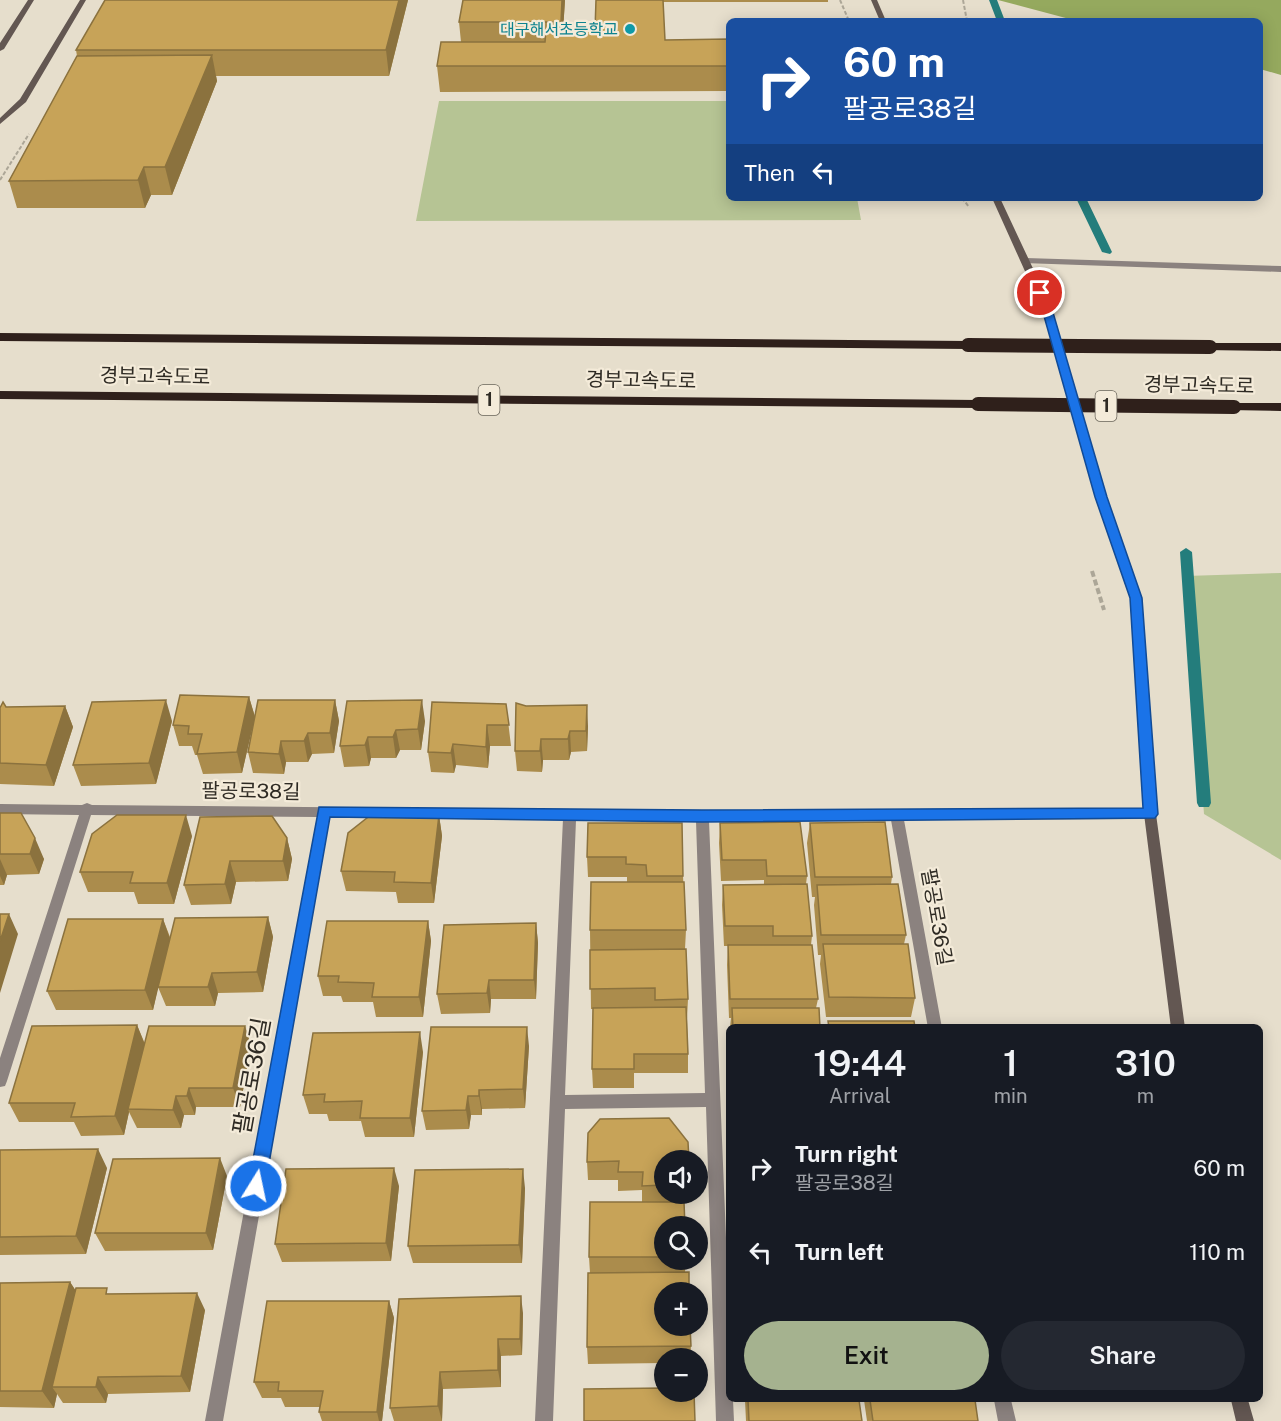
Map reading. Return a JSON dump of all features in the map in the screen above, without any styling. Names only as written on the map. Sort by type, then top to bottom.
[{"type":"highway","name":"경부고속도로","points":[[0,337],[1281,347]]},
{"type":"highway","name":"경부고속도로","points":[[0,395],[1281,407]]},
{"type":"street","points":[[0,49],[31,0]]},
{"type":"street","points":[[0,122],[22,100],[84,0]]},
{"type":"street","points":[[874,0],[882,18]]},
{"type":"street","points":[[997,201],[1047,309],[1101,497],[1136,598],[1150,814],[1177,1024]]},
{"type":"street","points":[[1026,261],[1281,269]]},
{"type":"street","points":[[0,1081],[87,808]]},
{"type":"street","name":"팔공로38길","points":[[0,809],[87,808],[702,816],[1150,814]]},
{"type":"street","name":"팔공로36길","points":[[214,1421],[324,811]]},
{"type":"street","points":[[544,1421],[570,814]]},
{"type":"street","name":"팔공로36길","points":[[897,815],[934,1024]]},
{"type":"street","points":[[702,816],[725,1421]]},
{"type":"street","points":[[558,1102],[712,1100]]},
{"type":"street","points":[[1003,1402],[1006,1421]]},
{"type":"street","points":[[1240,1402],[1245,1421]]},
{"type":"path","points":[[840,0],[848,18]]},
{"type":"path","points":[[963,0],[966,18]]},
{"type":"path","points":[[1092,568],[1105,613]]},
{"type":"green space","points":[[998,0],[1281,0],[1281,75],[1263,70],[1263,18],[1066,18]]},
{"type":"green space","points":[[439,101],[726,101],[726,201],[858,201],[861,220],[416,221]]},
{"type":"green space","points":[[1281,573],[1281,860],[1204,814],[1186,576]]},
{"type":"building","points":[[105,0],[399,0],[386,50],[76,50]]},
{"type":"building","points":[[463,0],[562,0],[561,22],[459,22]]},
{"type":"building","points":[[596,0],[663,0],[665,40],[726,39],[726,66],[437,66],[441,42],[545,42],[546,30],[595,30]]},
{"type":"building","points":[[212,55],[165,167],[144,167],[138,180],[9,181],[77,56]]},
{"type":"building","points":[[180,695],[249,697],[237,752],[197,754],[202,734],[188,734],[189,726],[173,725]]},
{"type":"building","points":[[166,700],[149,763],[73,765],[92,702]]},
{"type":"building","points":[[258,700],[335,700],[330,733],[308,733],[304,741],[281,741],[279,754],[248,752]]},
{"type":"building","points":[[422,700],[418,729],[396,730],[393,737],[368,737],[365,745],[340,746],[347,701]]},
{"type":"building","points":[[3,702],[6,707],[65,706],[46,765],[0,763],[0,708]]},
{"type":"building","points":[[432,702],[506,704],[509,725],[487,725],[486,747],[453,744],[451,753],[428,752]]},
{"type":"building","points":[[516,703],[526,706],[587,705],[586,731],[570,731],[568,739],[541,739],[540,751],[515,751]]},
{"type":"building","points":[[0,813],[21,813],[35,838],[30,854],[0,854]]},
{"type":"building","points":[[372,814],[439,815],[431,883],[394,882],[395,872],[341,871],[348,833]]},
{"type":"building","points":[[117,815],[186,815],[167,883],[130,883],[133,872],[80,872],[92,834]]},
{"type":"building","points":[[272,816],[287,838],[283,861],[230,861],[225,884],[184,885],[200,817]]},
{"type":"building","points":[[800,822],[807,876],[767,876],[766,860],[722,860],[720,823]]},
{"type":"building","points":[[885,822],[892,877],[815,877],[810,823]]},
{"type":"building","points":[[588,823],[682,823],[683,876],[647,876],[646,865],[626,864],[626,857],[587,857]]},
{"type":"building","points":[[591,882],[684,882],[686,930],[590,930]]},
{"type":"building","points":[[807,884],[812,936],[773,936],[773,926],[725,926],[723,885]]},
{"type":"building","points":[[898,884],[906,935],[821,935],[817,885]]},
{"type":"building","points":[[0,914],[9,914],[0,941]]},
{"type":"building","points":[[268,917],[257,972],[212,973],[208,987],[158,987],[175,918]]},
{"type":"building","points":[[68,919],[163,919],[145,990],[47,991]]},
{"type":"building","points":[[327,921],[428,921],[419,997],[372,997],[374,983],[338,982],[339,976],[318,976]]},
{"type":"building","points":[[536,923],[534,980],[489,980],[487,993],[437,994],[444,925]]},
{"type":"building","points":[[823,944],[908,944],[915,998],[829,997]]},
{"type":"building","points":[[728,945],[812,945],[818,999],[730,999]]},
{"type":"building","points":[[686,949],[688,999],[655,1000],[655,988],[590,989],[590,950]]},
{"type":"building","points":[[686,1007],[688,1054],[634,1054],[634,1069],[592,1069],[593,1008]]},
{"type":"building","points":[[732,1008],[819,1008],[820,1024],[733,1024]]},
{"type":"building","points":[[828,1021],[914,1021],[914,1024],[828,1024]]},
{"type":"building","points":[[137,1025],[115,1116],[71,1117],[75,1103],[9,1103],[32,1026]]},
{"type":"building","points":[[149,1026],[245,1026],[233,1088],[189,1088],[187,1096],[176,1096],[173,1110],[128,1109]]},
{"type":"building","points":[[431,1027],[527,1027],[523,1089],[479,1090],[479,1096],[468,1096],[466,1110],[422,1111]]},
{"type":"building","points":[[420,1032],[410,1118],[360,1118],[362,1101],[324,1102],[325,1094],[303,1095],[313,1033]]},
{"type":"building","points":[[669,1118],[688,1142],[688,1150],[654,1150],[654,1185],[642,1186],[643,1172],[618,1172],[619,1161],[587,1162],[588,1133],[600,1119]]},
{"type":"building","points":[[98,1149],[76,1236],[0,1237],[0,1150]]},
{"type":"building","points":[[220,1158],[206,1233],[95,1233],[113,1159]]},
{"type":"building","points":[[394,1168],[386,1243],[275,1244],[286,1169]]},
{"type":"building","points":[[523,1169],[519,1245],[408,1246],[415,1170]]},
{"type":"building","points":[[590,1202],[684,1204],[685,1216],[654,1216],[654,1257],[589,1257]]},
{"type":"building","points":[[689,1272],[689,1282],[654,1282],[654,1336],[690,1336],[691,1346],[587,1347],[588,1273]]},
{"type":"building","points":[[70,1282],[42,1391],[0,1391],[0,1283]]},
{"type":"building","points":[[76,1288],[107,1288],[106,1294],[197,1293],[181,1376],[98,1377],[96,1387],[52,1387]]},
{"type":"building","points":[[521,1296],[520,1339],[498,1339],[498,1370],[440,1372],[438,1406],[390,1408],[399,1299]]},
{"type":"building","points":[[267,1301],[389,1301],[377,1412],[319,1412],[323,1391],[278,1391],[279,1382],[254,1382]]},
{"type":"building","points":[[654,1388],[654,1402],[694,1402],[695,1421],[584,1421],[584,1389]]},
{"type":"building","points":[[748,1402],[859,1402],[862,1421],[749,1421]]},
{"type":"building","points":[[870,1402],[975,1402],[978,1421],[873,1421]]},
{"type":"waterway","points":[[993,0],[1000,18]]},
{"type":"waterway","points":[[1082,201],[1107,252]]},
{"type":"waterway","points":[[1186,552],[1204,803]]},
{"type":"place","name":"대구해서초등학교","points":[[630,29]]},
{"type":"route","points":[[256,1186],[324,811],[702,816],[1150,814],[1136,598],[1101,497],[1047,309],[1040,293]]}]
